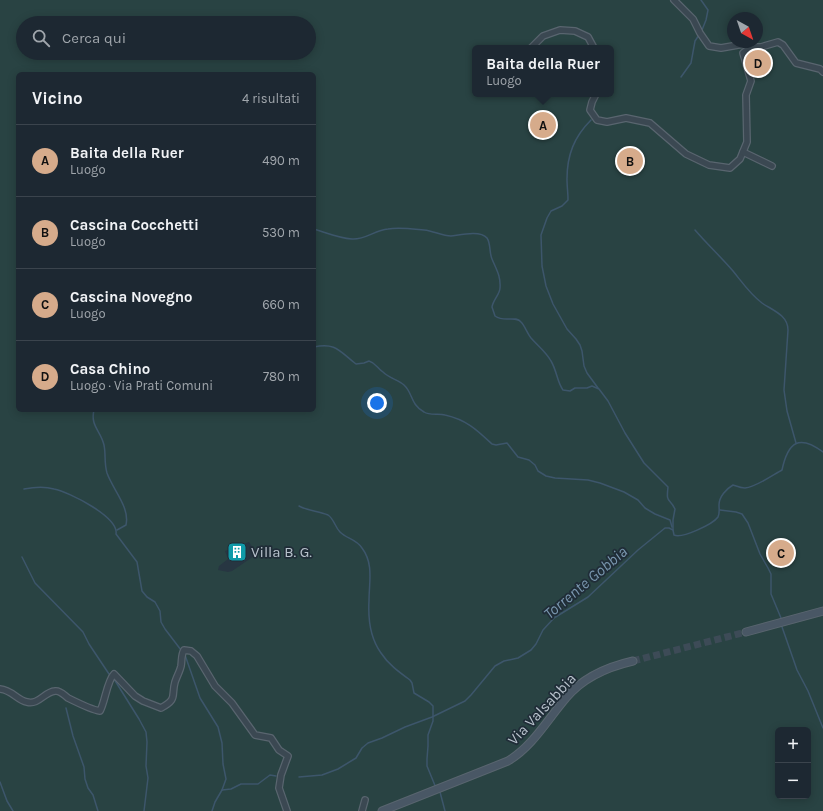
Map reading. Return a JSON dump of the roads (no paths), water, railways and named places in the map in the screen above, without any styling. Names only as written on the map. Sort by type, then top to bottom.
[{"type":"main road","points":[[748,631],[822,611]]},
{"type":"main road","name":"Via Valsabbia","points":[[382,811],[499,766],[515,757],[533,741],[566,697],[582,682],[617,665],[633,661]]},
{"type":"street","points":[[674,0],[693,19],[709,46],[721,48],[727,47]]},
{"type":"street","points":[[534,45],[543,36],[560,30],[575,31],[588,37],[592,45]]},
{"type":"street","points":[[763,46],[778,42],[783,46],[796,64],[823,72]]},
{"type":"street","points":[[594,97],[590,110],[597,120],[607,122],[626,118],[650,123],[686,154],[709,165],[730,168],[740,159],[747,142],[746,95],[751,81],[743,53],[750,48]]},
{"type":"street","points":[[743,152],[772,166]]},
{"type":"street","points":[[0,689],[6,689],[22,701],[31,703],[39,701],[44,695],[54,691],[100,711],[111,678],[114,674],[135,696],[142,701],[161,708],[167,705],[174,696],[175,683],[181,667],[182,654],[184,650],[191,651],[196,656],[215,686],[232,703],[255,735],[271,738],[279,750],[288,756],[281,776],[279,788],[287,811]]},
{"type":"street","points":[[362,811],[364,800]]},
{"type":"waterway","points":[[701,0],[708,10],[702,30]]},
{"type":"waterway","points":[[681,77],[691,63],[695,41],[699,35]]},
{"type":"waterway","points":[[591,120],[580,133],[570,154],[567,170],[568,200],[562,206],[551,211],[541,235],[542,266],[546,286],[553,304],[567,329],[580,345],[584,366],[587,373],[598,388]]},
{"type":"waterway","points":[[316,230],[352,239],[361,238],[383,230],[397,228],[428,231],[448,236],[480,234],[487,238],[491,256],[500,280],[500,290],[492,307],[495,316],[502,319],[516,319],[524,325],[531,338],[551,361],[559,384],[563,390],[570,391],[575,388],[587,388],[592,386],[599,389],[608,401],[625,433],[644,463],[668,487],[668,500],[675,509],[673,530]]},
{"type":"waterway","points":[[695,230],[746,288],[762,303],[779,314],[785,320],[788,330],[784,390],[787,411],[796,443]]},
{"type":"waterway","points":[[316,347],[333,347],[356,364],[369,361],[375,364],[385,374],[407,388],[419,409],[429,414],[443,414],[460,420],[476,430],[492,444],[496,445],[507,443],[518,457],[529,460],[535,465],[538,471],[546,476],[588,480],[624,492],[638,500],[645,508],[670,520],[672,527]]},
{"type":"waterway","points":[[94,412],[93,420],[103,440],[107,473],[126,512],[126,525],[117,530]]},
{"type":"waterway","name":"Torrente Gobbia","points":[[299,777],[322,775],[338,769],[356,758],[362,748],[368,743],[432,717],[465,701],[495,666],[504,661],[518,658],[531,650],[536,644],[543,630],[554,618],[588,597],[638,550],[665,528],[673,530],[674,535],[678,536],[697,530],[715,520],[718,517],[720,499],[728,489],[733,485],[743,488],[749,487],[782,470],[784,460],[791,447],[796,444],[801,442],[807,443],[815,446],[823,452]]},
{"type":"waterway","points":[[24,489],[43,487],[61,491],[92,506],[110,520],[115,527],[116,534],[137,562],[142,591],[147,597],[155,602],[160,611],[161,622],[181,650]]},
{"type":"waterway","points":[[299,506],[328,515],[340,532],[360,545],[366,554],[370,573],[369,621],[374,641],[387,661],[410,680],[414,693],[433,706],[433,721],[428,735],[427,766],[436,788]]},
{"type":"waterway","points":[[720,510],[742,514],[748,523],[760,554],[771,574],[771,594],[781,618],[780,620]]},
{"type":"waterway","points":[[22,557],[35,583],[83,632],[89,644],[109,674],[112,674]]},
{"type":"waterway","points":[[781,624],[797,670],[808,691],[823,728]]},
{"type":"waterway","points":[[185,655],[200,698],[218,727],[222,743],[223,764],[226,779],[222,790]]},
{"type":"waterway","points":[[114,679],[146,732],[146,766],[148,778],[144,811]]},
{"type":"waterway","points":[[66,708],[73,736],[84,767],[85,779],[88,788],[93,795],[98,811]]},
{"type":"waterway","points":[[212,811],[222,790],[231,789],[241,784],[258,784],[270,775],[276,776]]},
{"type":"waterway","points":[[0,782],[7,801],[13,811]]},
{"type":"waterway","points":[[440,792],[445,811]]},
{"type":"tunnel","points":[[633,661],[746,632]]},
{"type":"place","name":"Casa Chino","points":[[758,63]]},
{"type":"place","name":"Baita della Ruer","points":[[543,125]]},
{"type":"place","name":"Cascina Cocchetti","points":[[630,161]]},
{"type":"place","name":"Villa B. G.","points":[[237,552]]},
{"type":"place","name":"Cascina Novegno","points":[[781,553]]}]
